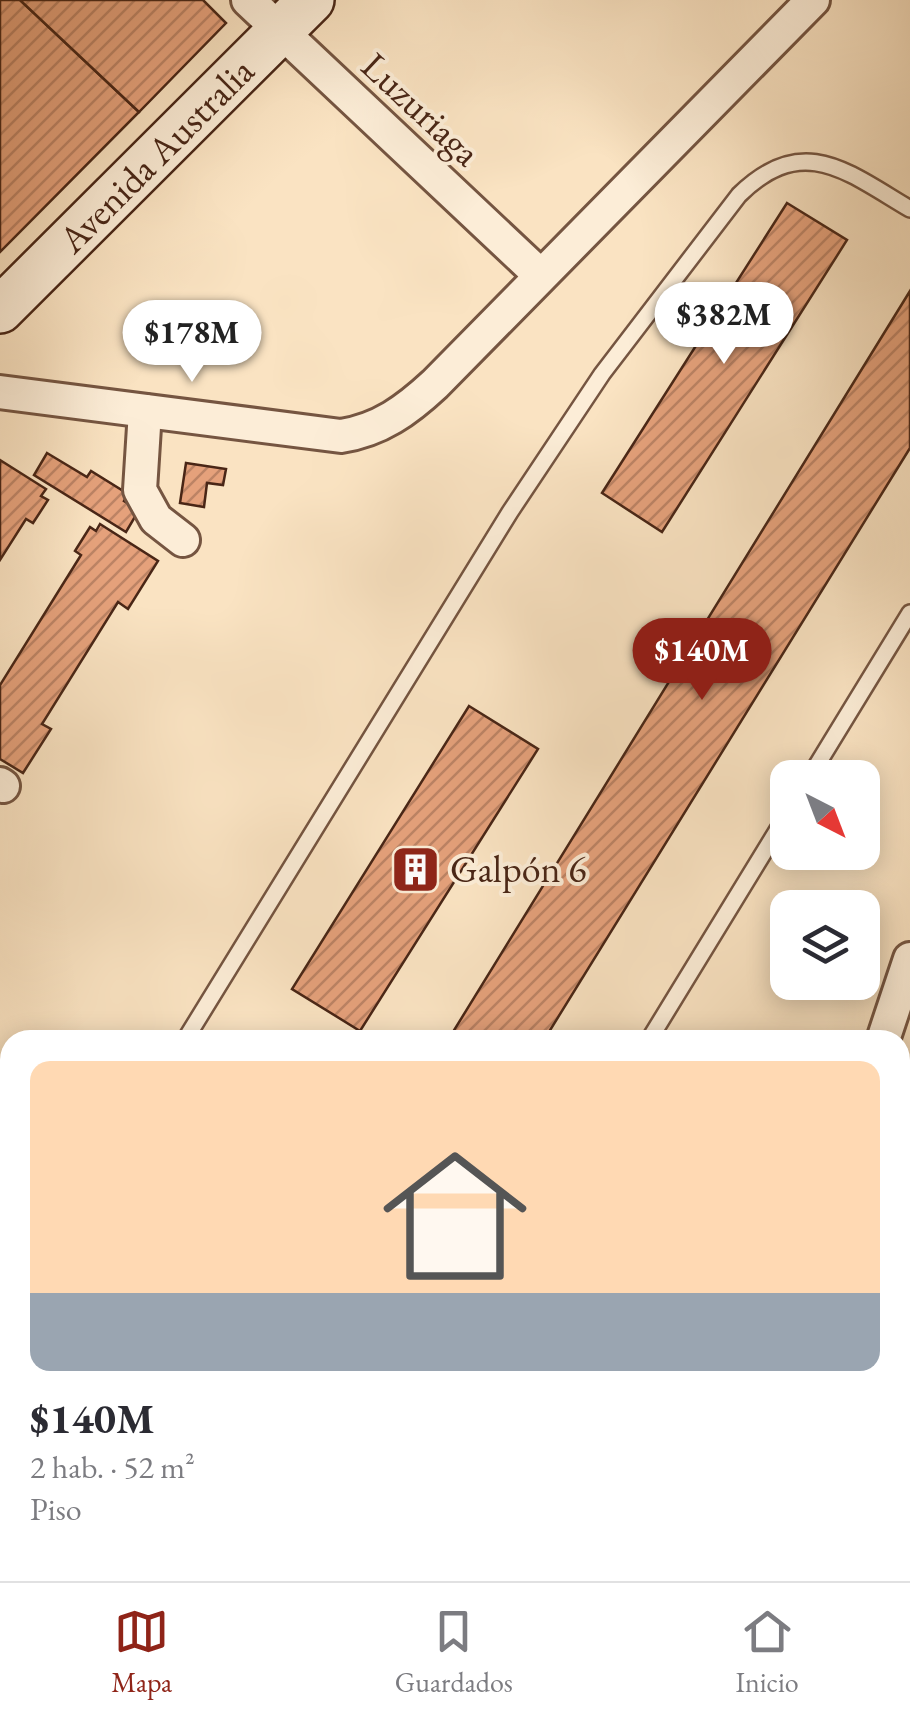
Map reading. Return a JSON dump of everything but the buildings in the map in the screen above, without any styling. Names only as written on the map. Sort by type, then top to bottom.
[{"type":"main road","name":"Avenida Australia","points":[[0,310],[296,16]]},
{"type":"street","name":"Luzuriaga","points":[[248,0],[296,16],[540,276]]},
{"type":"street","points":[[0,392],[341,436],[392,420],[435,384],[812,0]]},
{"type":"street","points":[[145,410],[140,490],[156,520],[182,540]]},
{"type":"street","points":[[886,1030],[910,959]]},
{"type":"lane","points":[[191,1030],[510,512],[602,374],[740,195],[767,171],[806,160],[841,169],[910,209]]},
{"type":"lane","points":[[820,760],[910,613]]},
{"type":"lane","points":[[655,1030],[770,842]]},
{"type":"place","name":"Galpón 6","points":[[415,869]]}]
